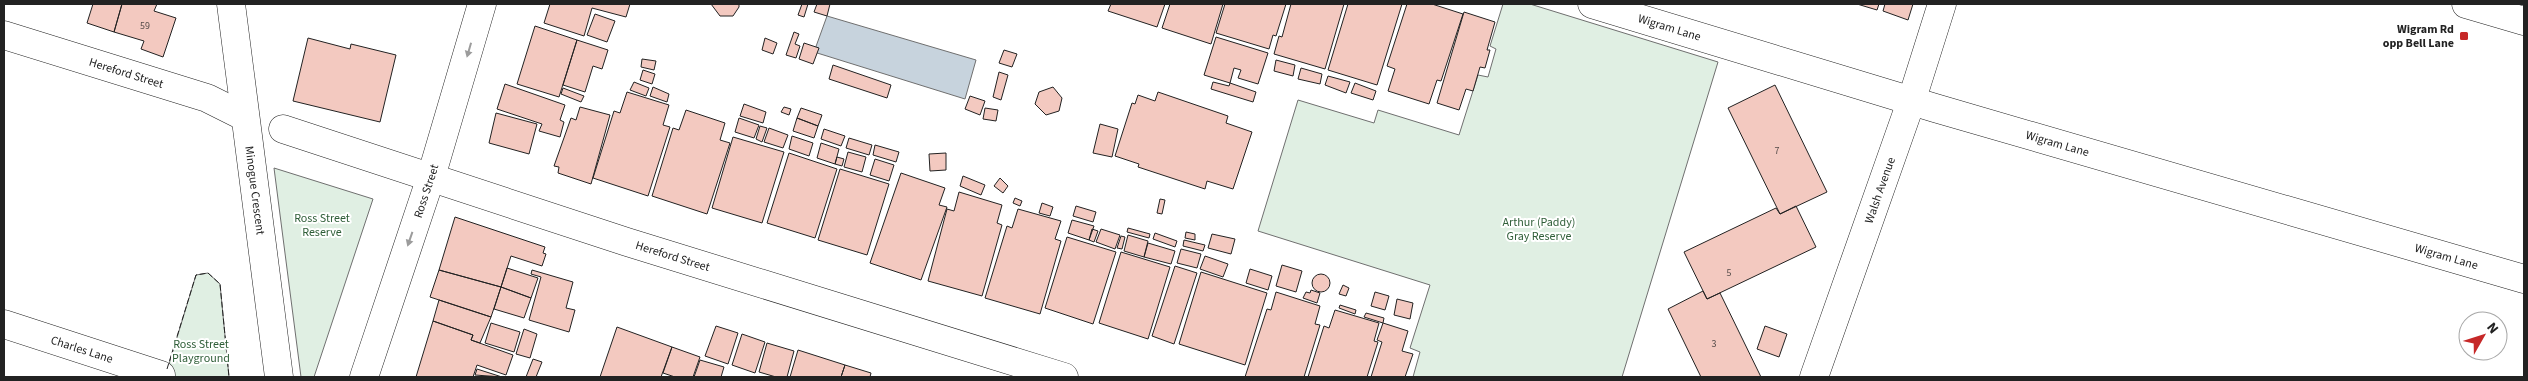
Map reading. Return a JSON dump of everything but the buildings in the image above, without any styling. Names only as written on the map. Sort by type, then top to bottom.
[{"type":"street","name":"Minogue Crescent","points":[[231,4],[279,377]]},
{"type":"street","name":"Ross Street","points":[[364,377],[431,176],[482,4]]},
{"type":"street","name":"Wigram Lane","points":[[1592,4],[1944,110],[2524,280]]},
{"type":"street","name":"Walsh Avenue","points":[[1814,377],[1912,99],[1942,4]]},
{"type":"street","points":[[2466,4],[2524,21]]},
{"type":"street","name":"Hereford Street","points":[[4,35],[207,98],[245,117]]},
{"type":"street","name":"Hereford Street","points":[[283,130],[431,176],[628,242],[1064,377]]},
{"type":"street","name":"Charles Lane","points":[[4,324],[161,375]]},
{"type":"green space","name":"Arthur (Paddy) Gray Reserve","points":[[1503,4],[1530,4],[1718,62],[1622,377],[1413,377],[1420,352],[1410,348],[1430,285],[1258,231],[1298,100],[1374,123],[1378,110],[1459,135],[1478,75],[1488,77],[1496,49],[1490,46]]},
{"type":"green space","name":"Ross Street Reserve","points":[[274,168],[373,199],[314,377],[301,377]]},
{"type":"green space","name":"Ross Street Playground","points":[[208,273],[220,284],[229,377],[165,377],[196,275]]},
{"type":"shaded area","points":[[827,16],[976,60],[965,99],[814,52]]},
{"type":"fence","points":[[167,369],[196,275],[208,273],[220,284],[229,377]]},
{"type":"place","name":"Wigram Rd opp Bell Lane","points":[[2464,36]]}]
